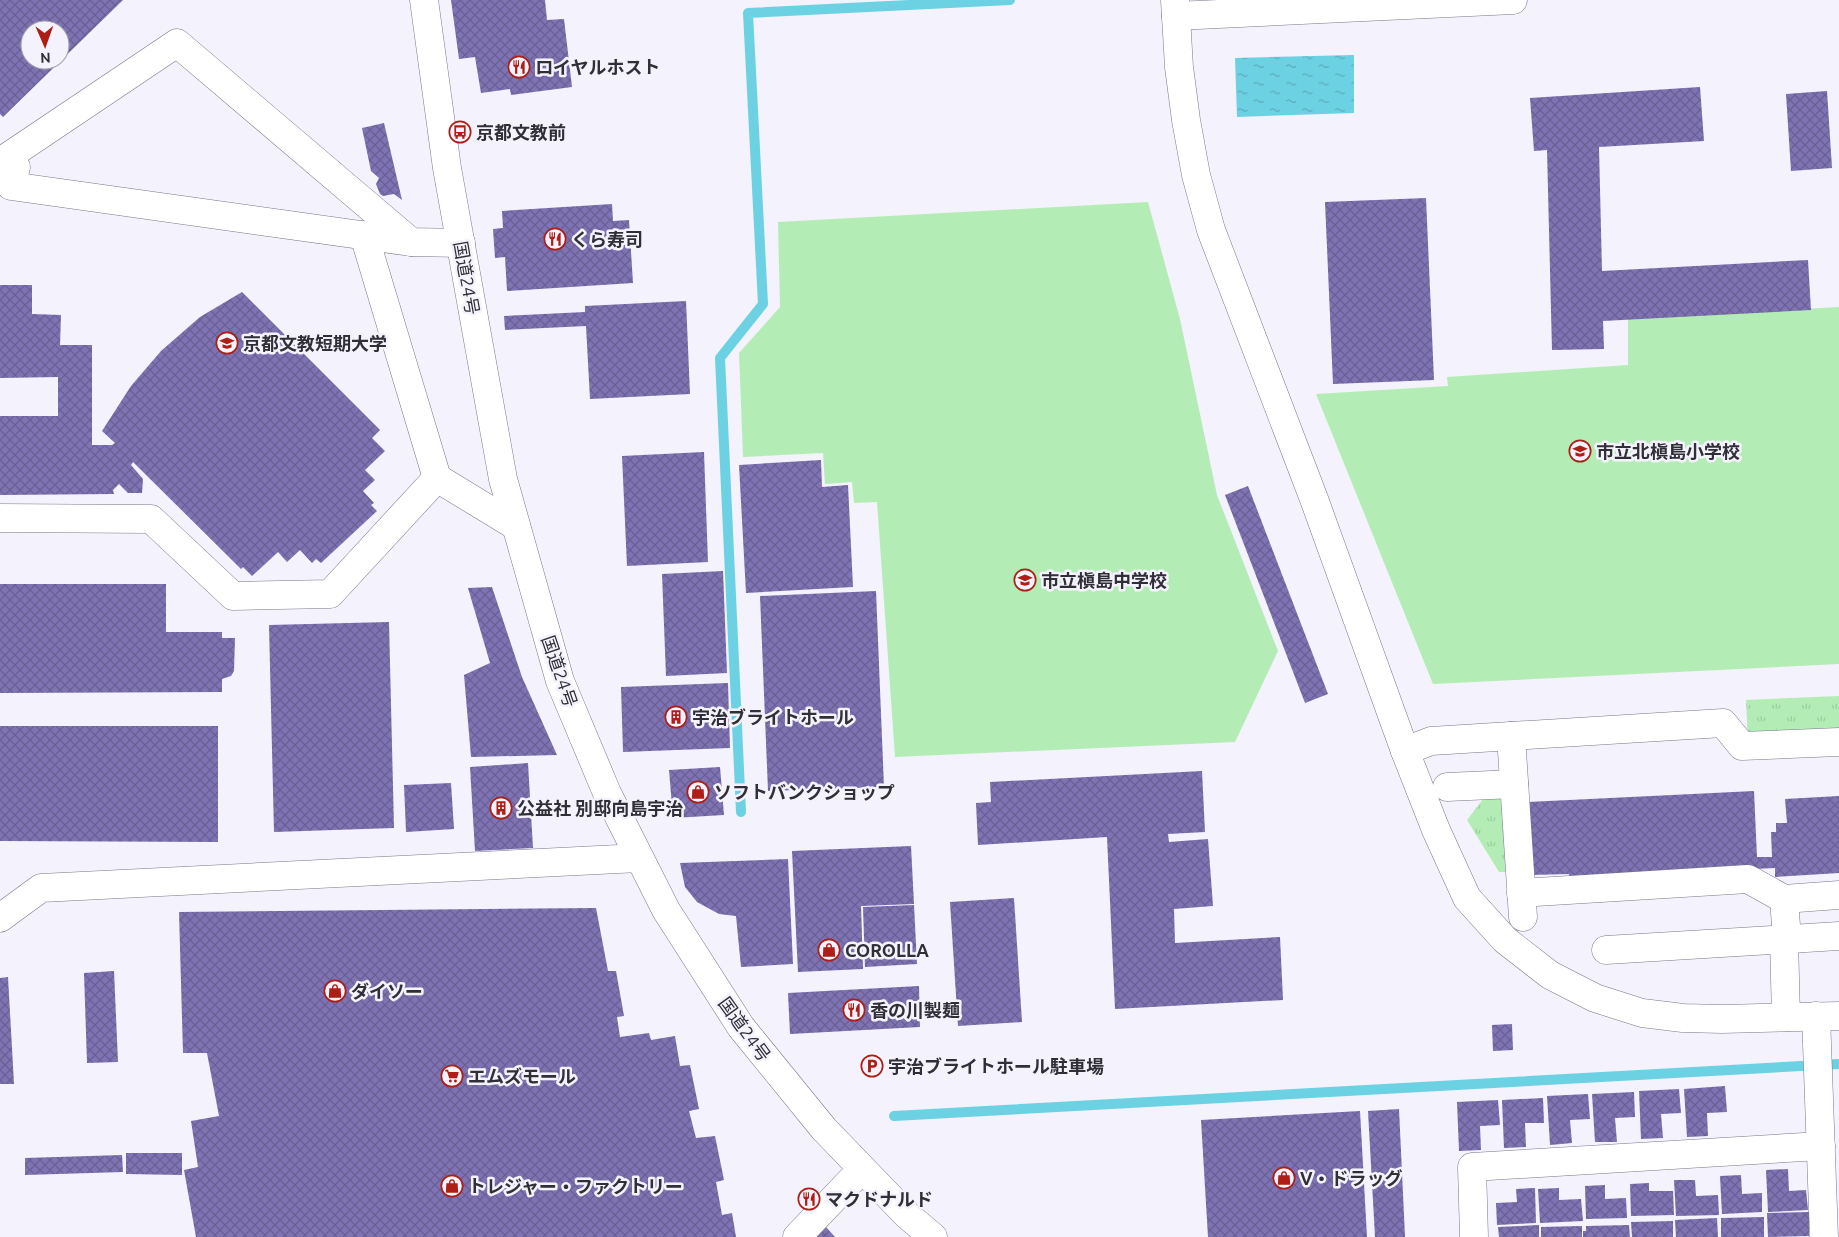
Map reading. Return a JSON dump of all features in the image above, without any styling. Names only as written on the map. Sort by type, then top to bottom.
[{"type":"main road","name":"国道24号","points":[[424,0],[447,168],[503,479],[560,681],[607,793],[666,910],[741,1027],[824,1129],[907,1215],[933,1237]]},
{"type":"main road","points":[[1513,0],[1175,10],[1179,67],[1196,175],[1211,230],[1314,499],[1404,751],[1436,830],[1467,898],[1505,940],[1550,975],[1595,998],[1642,1013],[1683,1018],[1828,1016],[1819,1069],[1824,1237]]},
{"type":"main road","points":[[0,164],[177,44],[411,242]]},
{"type":"main road","points":[[0,164],[16,167],[11,186],[411,242],[461,243]]},
{"type":"main road","points":[[364,236],[437,478],[516,526]]},
{"type":"main road","points":[[0,518],[151,519],[233,596],[330,594],[437,478]]},
{"type":"main road","points":[[1404,751],[1431,741],[1723,723],[1742,746],[1839,742]]},
{"type":"main road","points":[[1511,736],[1522,905],[1748,879],[1784,899],[1839,895]]},
{"type":"main road","points":[[1447,787],[1514,784]]},
{"type":"main road","points":[[0,918],[42,888],[640,858]]},
{"type":"main road","points":[[1784,899],[1786,1018]]},
{"type":"main road","points":[[1606,950],[1839,936]]},
{"type":"main road","points":[[1474,1237],[1472,1167],[1821,1146]]},
{"type":"main road","points":[[797,1237],[862,1169]]},
{"type":"green space","points":[[1148,202],[1180,319],[1217,495],[1278,651],[1235,742],[895,757],[877,502],[854,503],[852,482],[825,484],[823,453],[743,457],[739,353],[780,307],[778,222]]},
{"type":"green space","points":[[1839,307],[1839,664],[1433,684],[1316,394],[1448,386],[1447,377],[1628,365],[1628,319]]},
{"type":"green space","points":[[1839,696],[1839,736],[1748,741],[1746,700]]},
{"type":"green space","points":[[1505,798],[1511,872],[1499,872],[1467,820],[1483,799]]},
{"type":"water","points":[[1354,55],[1354,113],[1237,117],[1235,58]]},
{"type":"building","points":[[0,0],[123,0],[70,52],[70,20],[20,20],[20,70],[51,70],[3,117],[0,114]]},
{"type":"building","name":"ロイヤルホスト","points":[[451,0],[545,0],[547,20],[564,19],[572,87],[511,95],[510,89],[481,93],[475,57],[459,59]]},
{"type":"building","points":[[1700,87],[1704,141],[1599,147],[1602,271],[1808,260],[1811,310],[1603,321],[1604,349],[1552,350],[1547,150],[1534,151],[1530,98]]},
{"type":"building","points":[[1827,91],[1832,168],[1791,171],[1786,94]]},
{"type":"building","points":[[384,123],[402,200],[394,194],[383,196],[380,194],[376,184],[379,178],[371,171],[362,128]]},
{"type":"building","points":[[1426,198],[1434,380],[1333,384],[1325,202]]},
{"type":"building","points":[[612,204],[613,221],[629,220],[633,283],[507,291],[505,257],[495,258],[493,229],[503,228],[502,211]]},
{"type":"building","points":[[0,285],[32,285],[32,314],[61,315],[60,345],[92,345],[92,445],[112,445],[115,443],[102,431],[131,386],[161,351],[200,317],[242,292],[380,430],[372,438],[385,451],[365,470],[375,480],[363,491],[374,503],[371,505],[377,511],[321,563],[316,559],[312,563],[300,550],[287,562],[278,552],[252,576],[243,567],[241,569],[133,462],[131,465],[143,479],[142,493],[128,493],[119,484],[113,490],[114,494],[0,495],[0,416],[58,416],[58,377],[0,378]]},
{"type":"building","points":[[686,301],[690,394],[590,399],[586,326],[505,330],[504,316],[585,312],[585,306]]},
{"type":"building","points":[[704,452],[708,562],[627,566],[622,456]]},
{"type":"building","points":[[821,460],[822,487],[848,485],[853,587],[746,593],[739,465]]},
{"type":"building","points":[[1248,486],[1328,694],[1305,703],[1225,495]]},
{"type":"building","points":[[723,571],[727,673],[666,676],[662,574]]},
{"type":"building","points":[[0,584],[166,584],[166,632],[222,632],[222,638],[235,638],[234,671],[231,676],[222,679],[222,692],[0,693]]},
{"type":"building","points":[[492,587],[522,677],[557,755],[471,757],[464,675],[490,663],[468,588]]},
{"type":"building","points":[[876,591],[884,787],[768,791],[760,596]]},
{"type":"building","points":[[389,622],[394,828],[274,832],[269,625]]},
{"type":"building","name":"宇治ブライトホール","points":[[728,683],[730,748],[623,752],[621,687]]},
{"type":"building","points":[[0,726],[218,726],[218,842],[0,841]]},
{"type":"building","name":"公益社 別邸向島宇治","points":[[528,763],[533,848],[475,851],[470,767]]},
{"type":"building","points":[[720,767],[724,815],[673,818],[669,770]]},
{"type":"building","points":[[1202,771],[1205,832],[1168,834],[1169,842],[1208,839],[1213,906],[1174,909],[1175,943],[1280,937],[1283,1000],[1115,1009],[1107,837],[978,845],[976,803],[991,802],[990,782]]},
{"type":"building","points":[[451,783],[454,829],[406,832],[404,785]]},
{"type":"building","points":[[1754,791],[1757,857],[1772,857],[1771,832],[1776,832],[1776,823],[1787,823],[1785,799],[1839,796],[1839,873],[1775,877],[1775,868],[1569,878],[1569,874],[1531,875],[1528,802]]},
{"type":"building","points":[[911,846],[914,904],[861,906],[863,969],[798,972],[792,851]]},
{"type":"building","points":[[788,859],[793,964],[741,967],[736,916],[719,914],[697,902],[685,887],[680,863]]},
{"type":"building","points":[[1014,898],[1022,1022],[958,1026],[950,902]]},
{"type":"building","points":[[914,905],[917,964],[865,967],[863,907]]},
{"type":"building","name":"エムズモール","points":[[596,908],[608,971],[616,971],[624,1016],[617,1017],[620,1037],[649,1033],[651,1040],[675,1036],[680,1066],[690,1065],[699,1109],[689,1111],[696,1138],[715,1136],[724,1180],[716,1182],[722,1215],[732,1213],[736,1237],[196,1237],[184,1170],[198,1167],[191,1121],[219,1116],[207,1053],[183,1053],[179,912]]},
{"type":"building","points":[[114,971],[118,1062],[87,1063],[84,973]]},
{"type":"building","points":[[8,977],[14,1084],[0,1084],[0,978]]},
{"type":"building","name":"香の川製麺","points":[[919,986],[920,1027],[790,1034],[788,993]]},
{"type":"building","points":[[1512,1024],[1513,1050],[1493,1051],[1492,1025]]},
{"type":"building","points":[[1725,1086],[1727,1112],[1707,1113],[1708,1136],[1687,1137],[1684,1089]]},
{"type":"building","points":[[1679,1089],[1681,1113],[1661,1114],[1663,1138],[1641,1139],[1639,1091]]},
{"type":"building","points":[[1634,1092],[1635,1117],[1615,1118],[1617,1142],[1595,1142],[1592,1094]]},
{"type":"building","points":[[1588,1094],[1590,1119],[1570,1120],[1572,1143],[1550,1145],[1547,1096]]},
{"type":"building","points":[[1543,1098],[1544,1123],[1525,1123],[1526,1147],[1504,1148],[1502,1100]]},
{"type":"building","points":[[1498,1100],[1500,1125],[1480,1126],[1481,1150],[1459,1151],[1457,1102]]},
{"type":"building","points":[[1399,1109],[1405,1237],[1375,1237],[1368,1111]]},
{"type":"building","name":"V・ドラッグ","points":[[1360,1111],[1367,1237],[1208,1237],[1201,1120]]},
{"type":"building","points":[[126,1153],[182,1153],[182,1175],[126,1174]]},
{"type":"building","points":[[122,1155],[123,1172],[25,1175],[25,1158]]},
{"type":"building","points":[[1788,1169],[1789,1191],[1806,1190],[1808,1210],[1768,1212],[1766,1170]]},
{"type":"building","points":[[1741,1175],[1742,1194],[1762,1193],[1762,1212],[1722,1214],[1720,1176]]},
{"type":"building","points":[[1674,1180],[1695,1180],[1696,1196],[1718,1195],[1719,1215],[1676,1216]]},
{"type":"building","points":[[1649,1183],[1649,1191],[1673,1191],[1674,1215],[1631,1216],[1630,1184]]},
{"type":"building","points":[[1605,1185],[1605,1199],[1626,1198],[1627,1218],[1586,1219],[1585,1186]]},
{"type":"building","points":[[1535,1188],[1536,1223],[1497,1225],[1496,1203],[1517,1202],[1516,1189]]},
{"type":"building","points":[[1559,1188],[1559,1200],[1581,1199],[1583,1221],[1540,1223],[1538,1189]]},
{"type":"building","points":[[1809,1212],[1809,1236],[1768,1237],[1767,1213]]},
{"type":"building","points":[[1764,1217],[1764,1237],[1721,1237],[1721,1218]]},
{"type":"building","points":[[1717,1218],[1718,1237],[1676,1237],[1675,1220]]},
{"type":"building","points":[[1673,1221],[1673,1237],[1632,1237],[1631,1222]]},
{"type":"building","points":[[1539,1225],[1539,1237],[1499,1237],[1498,1227]]},
{"type":"building","points":[[1629,1225],[1630,1237],[1583,1237],[1583,1231],[1586,1231],[1586,1226]]},
{"type":"building","points":[[1582,1226],[1582,1237],[1541,1237],[1541,1227]]},
{"type":"building","name":"マクドナルド","points":[[826,1227],[835,1237],[815,1237]]},
{"type":"waterway","points":[[741,812],[720,358],[763,304],[748,13],[1010,0]]},
{"type":"waterway","points":[[894,1116],[1839,1064]]},
{"type":"place","name":"ロイヤルホスト","points":[[519,67]]},
{"type":"place","name":"京都文教前","points":[[460,132]]},
{"type":"place","name":"くら寿司","points":[[555,239]]},
{"type":"place","name":"京都文教短期大学","points":[[227,343]]},
{"type":"place","name":"市立北槇島小学校","points":[[1580,451]]},
{"type":"place","name":"市立槇島中学校","points":[[1025,580]]},
{"type":"place","name":"宇治ブライトホール","points":[[676,717]]},
{"type":"place","name":"ソフトバンクショップ","points":[[698,792]]},
{"type":"place","name":"公益社 別邸向島宇治","points":[[501,808]]},
{"type":"place","name":"COROLLA","points":[[829,950]]},
{"type":"place","name":"ダイソー","points":[[335,991]]},
{"type":"place","name":"香の川製麺","points":[[854,1010]]},
{"type":"place","name":"宇治ブライトホール駐車場","points":[[872,1066]]},
{"type":"place","name":"エムズモール","points":[[452,1076]]},
{"type":"place","name":"V・ドラッグ","points":[[1284,1178]]},
{"type":"place","name":"トレジャー・ファクトリー","points":[[452,1186]]},
{"type":"place","name":"マクドナルド","points":[[809,1199]]}]
